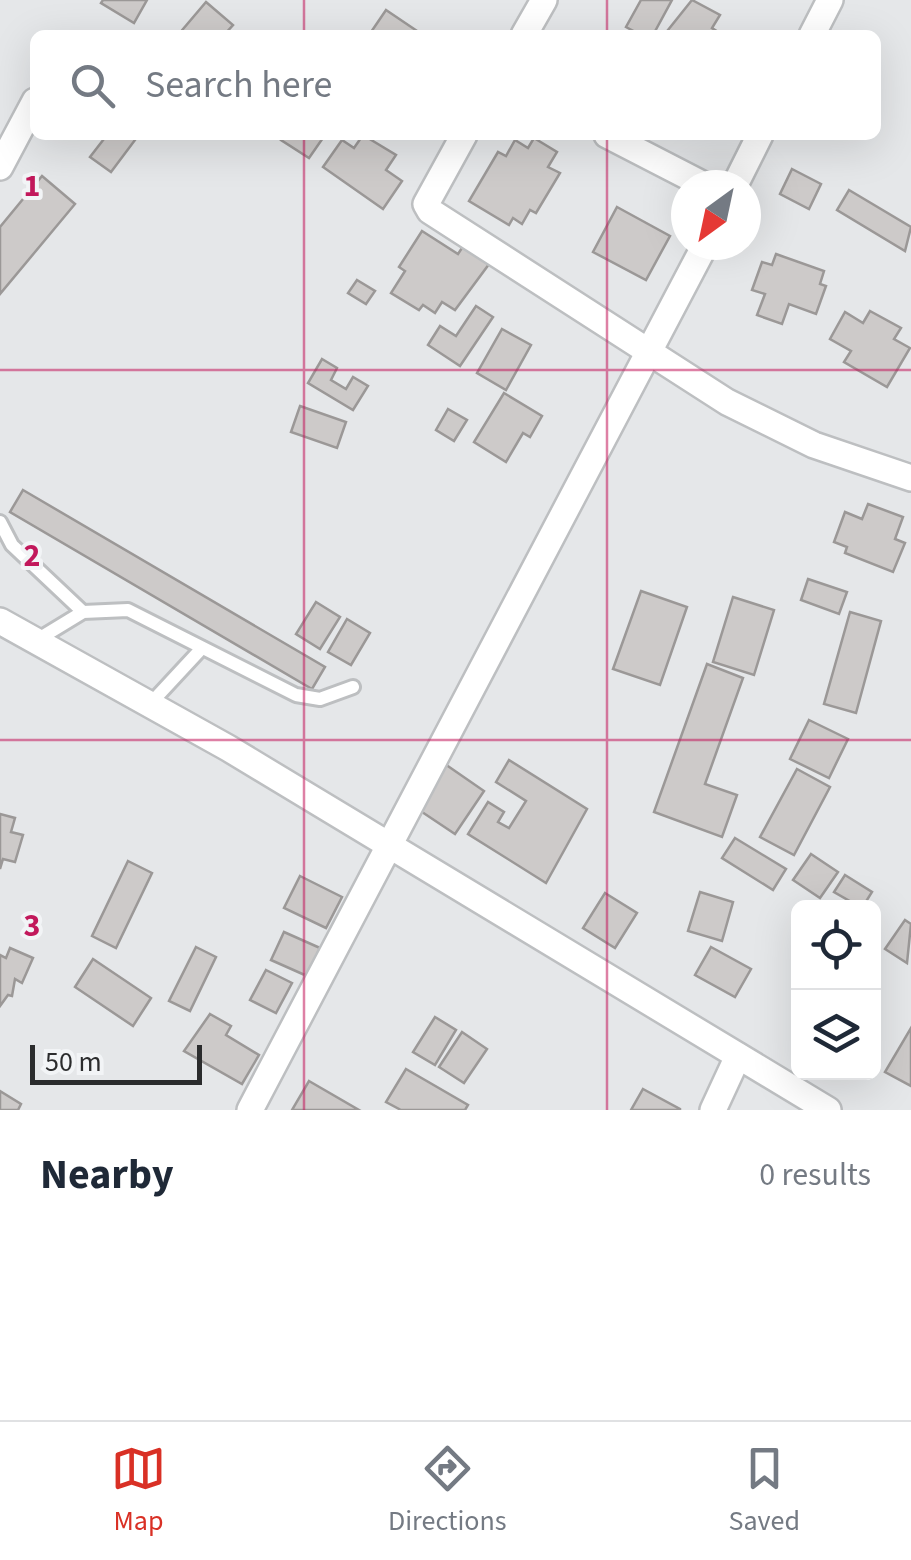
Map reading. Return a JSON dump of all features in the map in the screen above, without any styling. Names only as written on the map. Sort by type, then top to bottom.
[{"type":"street","points":[[527,30],[544,0]]},
{"type":"street","points":[[815,30],[830,0]]},
{"type":"street","points":[[0,167],[30,110]]},
{"type":"street","points":[[461,140],[429,192],[430,212],[727,402],[814,445],[911,478]]},
{"type":"street","points":[[616,140],[675,170]]},
{"type":"street","points":[[742,170],[758,140]]},
{"type":"street","points":[[250,1110],[696,260]]},
{"type":"street","points":[[0,622],[152,703],[828,1110]]},
{"type":"street","points":[[714,1110],[738,1056]]},
{"type":"lane","points":[[0,522],[12,545],[83,612]]},
{"type":"lane","points":[[36,640],[83,612],[128,610],[309,699],[353,688]]},
{"type":"lane","points":[[152,703],[202,648]]},
{"type":"building","points":[[147,0],[134,23],[101,3]]},
{"type":"building","points":[[641,0],[672,0],[656,30],[626,27]]},
{"type":"building","points":[[692,0],[720,15],[712,28],[715,30],[668,30]]},
{"type":"building","points":[[206,2],[233,25],[228,30],[182,30]]},
{"type":"building","points":[[386,10],[416,30],[372,30]]},
{"type":"building","points":[[103,140],[135,140],[111,172],[90,157]]},
{"type":"building","points":[[281,140],[322,140],[309,158]]},
{"type":"building","points":[[342,140],[354,148],[360,140],[371,140],[396,155],[386,170],[402,181],[383,209],[323,167]]},
{"type":"building","points":[[515,140],[528,148],[537,140],[557,152],[548,167],[560,173],[536,213],[530,210],[522,224],[513,218],[509,225],[469,201],[498,152],[506,156]]},
{"type":"building","points":[[792,169],[821,184],[809,209],[780,194]]},
{"type":"building","points":[[42,176],[75,204],[0,294],[0,227]]},
{"type":"building","points":[[849,190],[911,227],[905,251],[837,210]]},
{"type":"building","points":[[617,207],[670,236],[646,280],[593,252]]},
{"type":"building","points":[[422,231],[458,254],[468,239],[495,256],[455,310],[442,302],[435,313],[423,305],[419,310],[391,293],[405,271],[399,267]]},
{"type":"building","points":[[776,254],[824,271],[820,284],[826,286],[816,314],[789,304],[782,324],[757,315],[765,294],[752,290],[762,262],[772,265]]},
{"type":"building","points":[[357,280],[375,291],[366,304],[348,293]]},
{"type":"building","points":[[476,306],[493,317],[460,366],[428,345],[440,326],[456,336]]},
{"type":"building","points":[[870,311],[901,328],[894,339],[910,348],[887,387],[844,362],[851,351],[830,339],[845,312],[863,323]]},
{"type":"building","points":[[502,329],[531,345],[506,390],[477,373]]},
{"type":"building","points":[[322,359],[337,368],[331,380],[346,389],[353,377],[368,386],[353,410],[308,383]]},
{"type":"building","points":[[504,393],[542,416],[530,437],[523,433],[506,462],[474,442]]},
{"type":"building","points":[[300,406],[346,422],[337,448],[291,432]]},
{"type":"building","points":[[448,409],[467,420],[454,441],[436,430]]},
{"type":"building","points":[[23,490],[325,667],[312,689],[10,512]]},
{"type":"building","points":[[868,504],[903,517],[895,539],[905,543],[893,572],[845,553],[847,547],[834,542],[845,512],[862,519]]},
{"type":"building","points":[[808,579],[847,592],[839,614],[801,600]]},
{"type":"building","points":[[641,591],[687,607],[660,685],[613,669]]},
{"type":"building","points":[[733,597],[774,610],[754,675],[713,662]]},
{"type":"building","points":[[316,602],[340,617],[320,649],[296,634]]},
{"type":"building","points":[[850,612],[881,621],[856,713],[824,704]]},
{"type":"building","points":[[347,619],[370,633],[351,665],[328,652]]},
{"type":"building","points":[[707,664],[743,678],[705,784],[737,795],[722,837],[654,812]]},
{"type":"building","points":[[809,720],[848,739],[829,778],[790,759]]},
{"type":"building","points":[[509,760],[587,809],[546,883],[468,834],[488,802],[504,812],[498,822],[509,828],[526,801],[496,782]]},
{"type":"building","points":[[442,762],[484,791],[455,834],[413,806]]},
{"type":"building","points":[[797,769],[830,787],[794,855],[760,837]]},
{"type":"building","points":[[0,814],[15,818],[11,832],[23,835],[15,862],[3,859],[0,869]]},
{"type":"building","points":[[735,838],[786,869],[773,890],[722,858]]},
{"type":"building","points":[[811,854],[838,872],[820,898],[793,880]]},
{"type":"building","points":[[128,861],[152,873],[116,948],[92,936]]},
{"type":"building","points":[[845,875],[872,892],[867,900],[848,900],[834,892]]},
{"type":"building","points":[[300,876],[342,897],[326,928],[284,908]]},
{"type":"building","points":[[700,892],[733,902],[722,941],[688,931]]},
{"type":"building","points":[[605,893],[637,913],[615,948],[583,928]]},
{"type":"building","points":[[905,920],[911,924],[907,963],[885,949]]},
{"type":"building","points":[[284,932],[320,948],[307,976],[271,960]]},
{"type":"building","points":[[196,947],[216,957],[190,1011],[169,1001]]},
{"type":"building","points":[[711,947],[751,969],[735,997],[695,975]]},
{"type":"building","points":[[10,948],[33,958],[22,983],[15,979],[12,996],[8,995],[0,1006],[0,955],[6,958]]},
{"type":"building","points":[[93,959],[151,998],[133,1026],[75,987]]},
{"type":"building","points":[[266,970],[292,983],[276,1013],[250,1000]]},
{"type":"building","points":[[210,1014],[231,1026],[226,1035],[259,1055],[242,1084],[184,1051]]},
{"type":"building","points":[[435,1017],[456,1030],[435,1065],[413,1052]]},
{"type":"building","points":[[911,1028],[911,1086],[885,1072]]},
{"type":"building","points":[[462,1032],[487,1049],[464,1083],[439,1067]]},
{"type":"building","points":[[406,1069],[468,1105],[465,1110],[401,1110],[386,1102]]},
{"type":"building","points":[[309,1081],[359,1110],[292,1110]]},
{"type":"building","points":[[643,1089],[680,1109],[680,1110],[631,1110]]},
{"type":"building","points":[[0,1091],[21,1104],[18,1110],[0,1110]]}]
